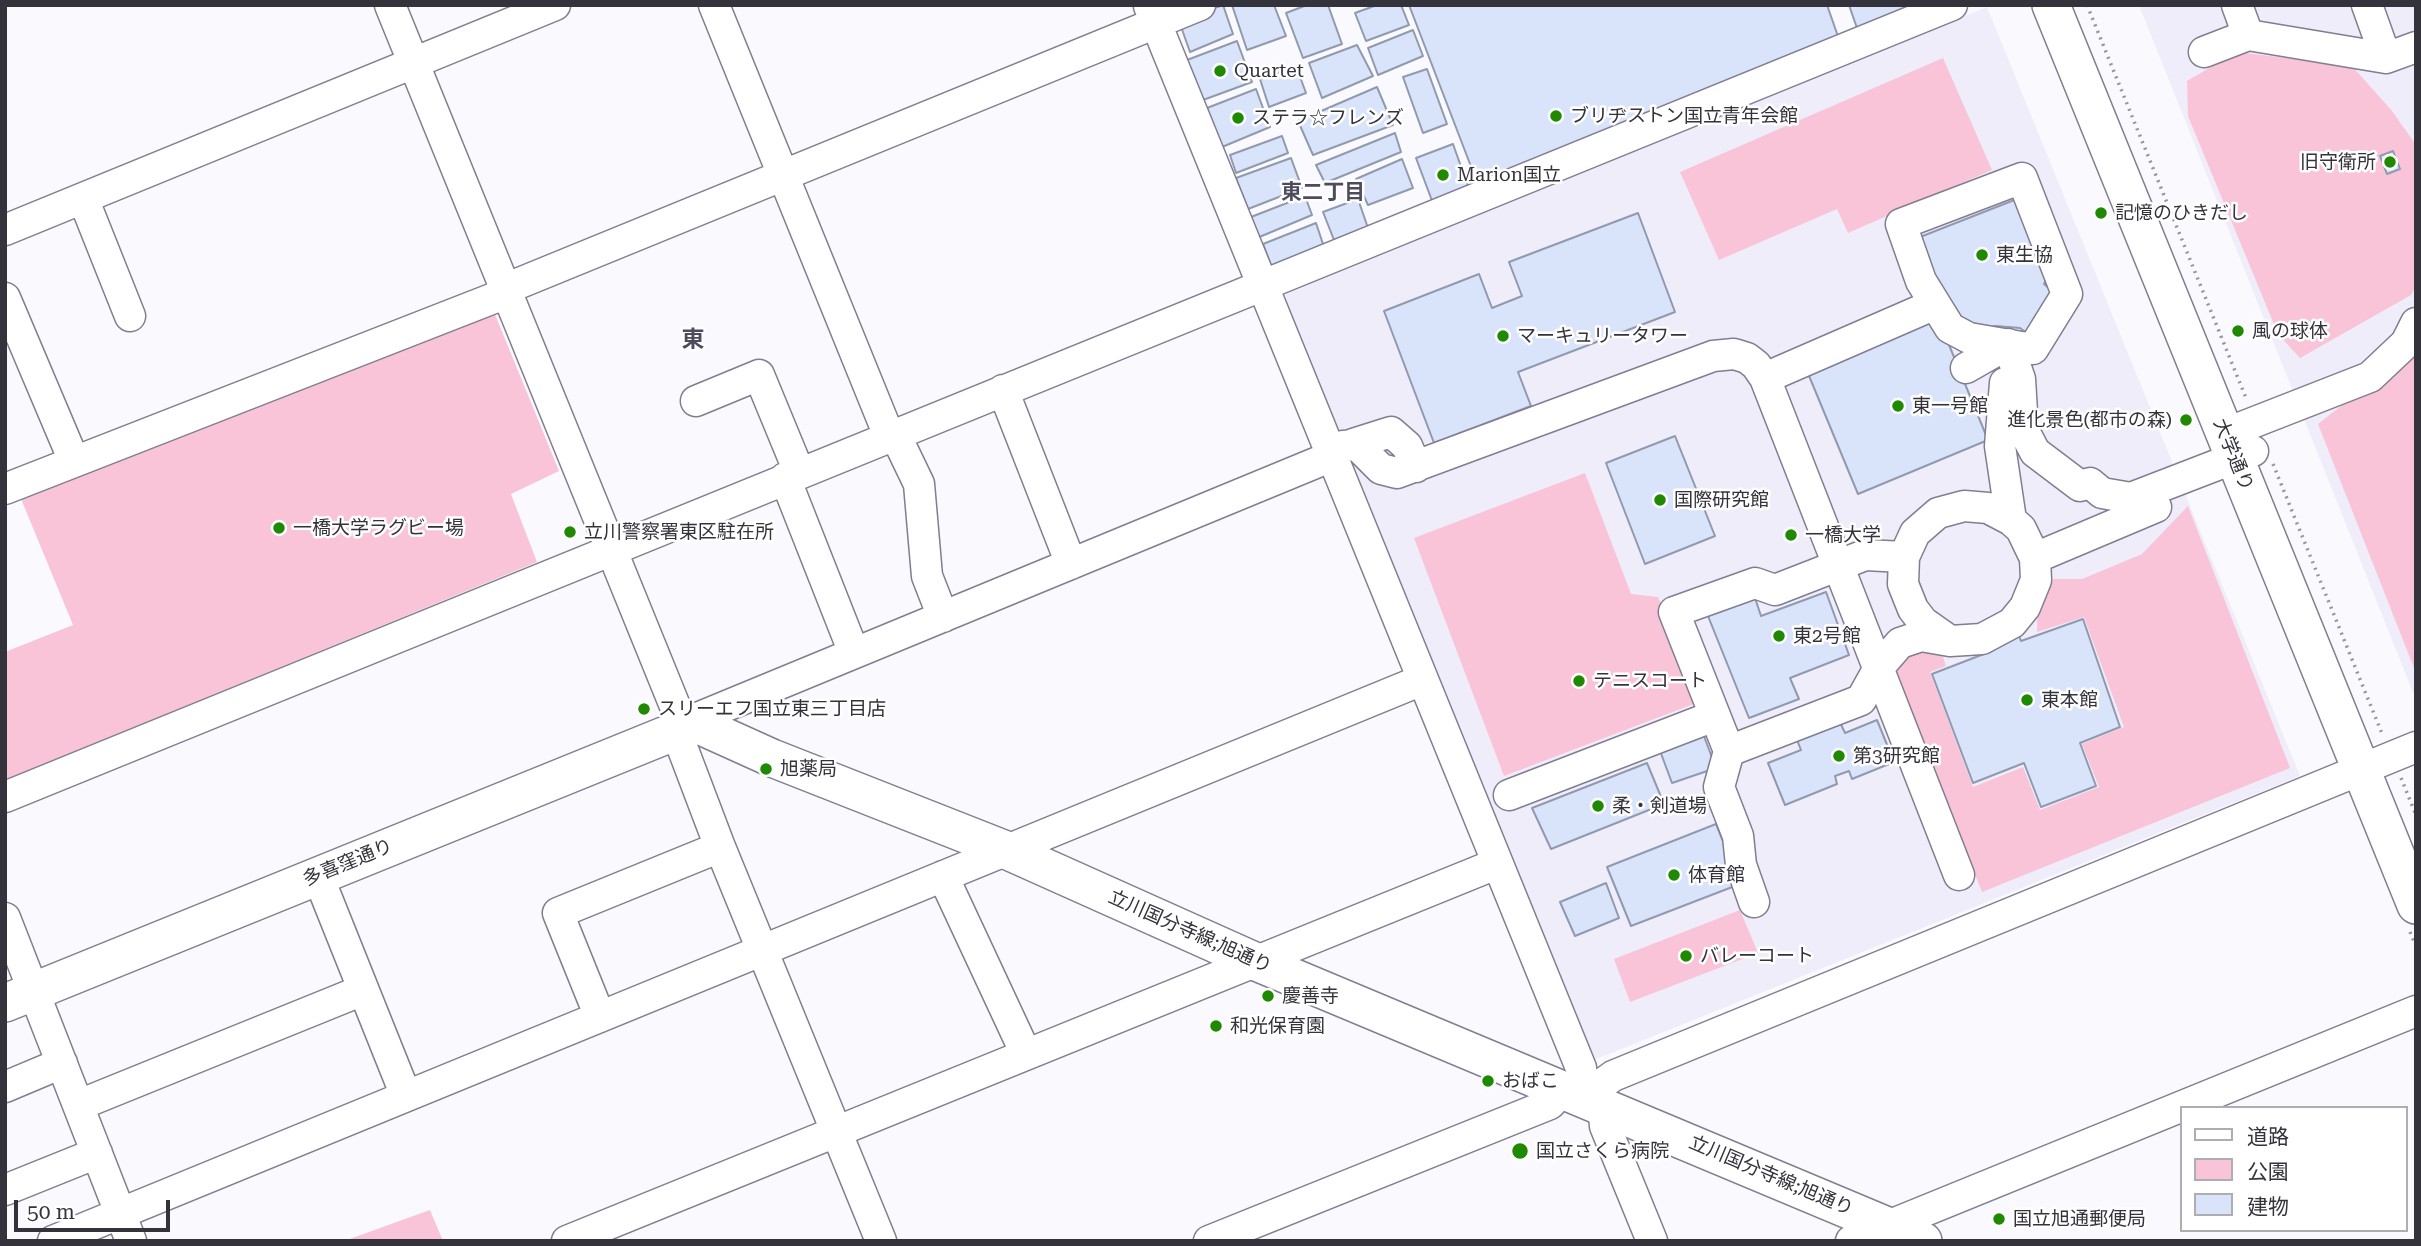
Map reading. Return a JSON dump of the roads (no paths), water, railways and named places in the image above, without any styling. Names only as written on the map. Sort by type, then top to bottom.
[{"type":"main road","name":"大学通り","points":[[2051,5],[2387,757],[2416,849]]},
{"type":"main road","name":"大学通り","points":[[2074,5],[2247,442]]},
{"type":"main road","name":"立川国分寺線;旭通り","points":[[683,726],[1006,850],[1254,961],[1923,1241]]},
{"type":"main road","name":"多喜窪通り","points":[[20,998],[683,726]]},
{"type":"main road","name":"大学通り","points":[[2387,757],[2416,905]]},
{"type":"street","points":[[390,5],[683,726],[720,847],[881,1241]]},
{"type":"street","points":[[5,230],[555,5]]},
{"type":"street","points":[[714,5],[892,435],[919,484],[927,576],[943,617]]},
{"type":"street","points":[[5,489],[494,298],[505,289],[783,177],[1152,14],[1199,5]]},
{"type":"street","points":[[5,797],[1952,5]]},
{"type":"street","points":[[2237,5],[2248,35]]},
{"type":"street","points":[[2367,5],[2386,58]]},
{"type":"street","points":[[1152,14],[1264,286],[1342,449],[1422,680],[1581,1068],[1583,1097],[1605,1126],[1652,1241]]},
{"type":"street","points":[[2204,52],[2248,35],[2386,58],[2416,47]]},
{"type":"street","points":[[2022,178],[2067,293],[2033,349],[2008,344],[1969,338],[1950,328],[1933,305],[1901,224],[2022,178]]},
{"type":"street","points":[[83,198],[130,316]]},
{"type":"street","points":[[5,298],[74,461]]},
{"type":"street","points":[[1765,378],[1933,305]]},
{"type":"street","points":[[2008,344],[2020,379],[2023,429],[2035,452],[2080,486],[2090,483],[2102,494],[2131,498],[2247,442],[2370,377],[2406,343],[2416,323]]},
{"type":"street","points":[[1966,368],[2008,344]]},
{"type":"street","points":[[2008,344],[2000,446],[2011,520]]},
{"type":"street","points":[[683,726],[1342,449],[1362,447],[1381,469],[1396,473],[1713,356],[1734,354],[1747,358],[1765,378],[1845,554],[1880,666],[1959,875]]},
{"type":"street","points":[[696,401],[759,375],[854,653]]},
{"type":"street","points":[[1003,390],[1071,564]]},
{"type":"street","points":[[1729,751],[1861,700],[1880,666],[1900,643],[1921,636],[1950,641],[1982,639],[2012,623],[2025,607],[2036,580],[2035,558],[2025,535],[2011,520],[1997,512],[1976,506],[1948,509],[1925,522],[1915,533],[1904,557],[1903,584],[1913,609],[1923,622],[1950,641]]},
{"type":"street","points":[[2035,558],[2156,507]]},
{"type":"street","points":[[1754,902],[1741,865],[1738,836],[1719,787],[1729,751],[1674,612],[1755,583],[1775,590],[1845,554],[1904,557]]},
{"type":"street","points":[[53,1241],[1422,680]]},
{"type":"street","points":[[1509,795],[1714,716]]},
{"type":"street","points":[[1209,1241],[1550,1104],[1583,1097],[1626,1071],[2387,757]]},
{"type":"street","points":[[600,1017],[558,913],[720,847]]},
{"type":"street","points":[[567,1241],[1496,864]]},
{"type":"street","points":[[318,876],[406,1096]]},
{"type":"street","points":[[943,876],[1026,1054]]},
{"type":"street","points":[[5,918],[20,998],[62,1063],[131,1241]]},
{"type":"street","points":[[79,1105],[363,990]]},
{"type":"street","points":[[2181,1106],[2416,1011]]},
{"type":"street","points":[[5,1087],[62,1063]]},
{"type":"street","points":[[1851,1241],[2180,1106]]},
{"type":"street","points":[[5,1190],[97,1153]]},
{"type":"place","name":"Quartet","points":[[1220,71]]},
{"type":"place","name":"ブリヂストン国立青年会館","points":[[1556,116]]},
{"type":"place","name":"ステラ☆フレンズ","points":[[1238,118]]},
{"type":"place","name":"旧守衛所","points":[[2390,162]]},
{"type":"place","name":"Marion国立","points":[[1443,175]]},
{"type":"place","name":"記憶のひきだし","points":[[2101,213]]},
{"type":"place","name":"東生協","points":[[1982,255]]},
{"type":"place","name":"風の球体","points":[[2238,331]]},
{"type":"place","name":"マーキュリータワー","points":[[1503,336]]},
{"type":"place","name":"東一号館","points":[[1898,406]]},
{"type":"place","name":"進化景色(都市の森)","points":[[2186,420]]},
{"type":"place","name":"国際研究館","points":[[1660,500]]},
{"type":"place","name":"一橋大学ラグビー場","points":[[279,528]]},
{"type":"place","name":"立川警察署東区駐在所","points":[[570,532]]},
{"type":"place","name":"一橋大学","points":[[1791,535]]},
{"type":"place","name":"東2号館","points":[[1779,636]]},
{"type":"place","name":"テニスコート","points":[[1579,681]]},
{"type":"place","name":"東本館","points":[[2027,700]]},
{"type":"place","name":"スリーエフ国立東三丁目店","points":[[644,709]]},
{"type":"place","name":"第3研究館","points":[[1839,756]]},
{"type":"place","name":"旭薬局","points":[[766,769]]},
{"type":"place","name":"柔・剣道場","points":[[1598,806]]},
{"type":"place","name":"体育館","points":[[1674,875]]},
{"type":"place","name":"バレーコート","points":[[1686,956]]},
{"type":"place","name":"慶善寺","points":[[1268,996]]},
{"type":"place","name":"和光保育園","points":[[1216,1026]]},
{"type":"place","name":"おばこ","points":[[1488,1081]]},
{"type":"place","name":"国立さくら病院","points":[[1520,1151]]},
{"type":"place","name":"国立旭通郵便局","points":[[1999,1219]]},
{"type":"district","name":"東二丁目","points":[[1323,193]]},
{"type":"district","name":"東","points":[[693,340]]}]
